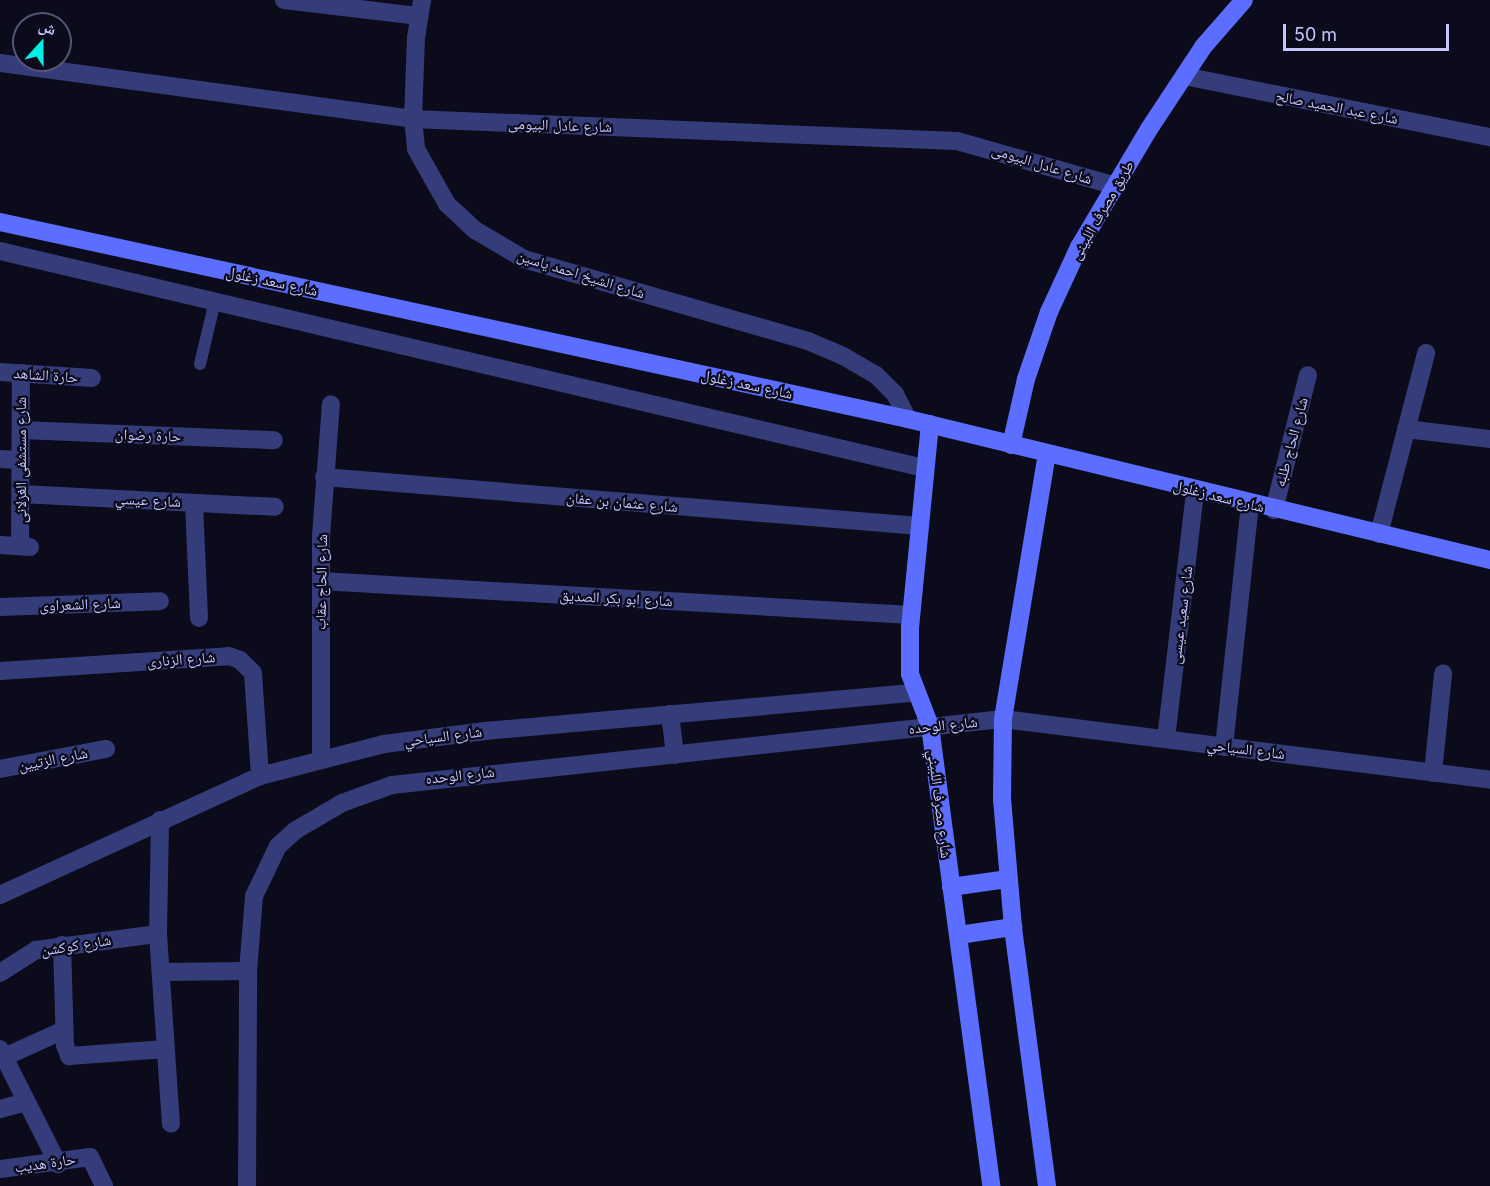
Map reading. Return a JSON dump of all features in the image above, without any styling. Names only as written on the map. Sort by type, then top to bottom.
[{"type":"main road","name":"طريق مصرف اللبينى","points":[[1011,445],[1026,379],[1049,312],[1079,248],[1184,76],[1244,0]]},
{"type":"main road","name":"شارع سعد زغلول","points":[[0,222],[930,424],[1490,561]]},
{"type":"main road","name":"شارع مصرف اللبيني","points":[[930,424],[911,615],[910,674],[915,693],[930,726],[991,1186]]},
{"type":"main road","points":[[1047,453],[1003,719],[1002,799],[1013,927],[1047,1186]]},
{"type":"main road","points":[[951,887],[1008,879]]},
{"type":"main road","points":[[958,935],[1013,927]]},
{"type":"street","points":[[284,0],[420,8]]},
{"type":"street","name":"شارع الشيخ احمد ياسين","points":[[420,8],[413,119],[416,149],[447,204],[500,247],[524,259],[808,341],[876,375],[895,394],[908,419]]},
{"type":"street","name":"شارع عادل البيومى","points":[[0,63],[413,119],[957,141],[1116,186]]},
{"type":"street","name":"شارع عبد الحميد صالح","points":[[1184,76],[1490,138]]},
{"type":"street","points":[[0,251],[924,468]]},
{"type":"street","points":[[1379,534],[1426,352]]},
{"type":"street","name":"حارة الشاهد","points":[[0,372],[92,378]]},
{"type":"street","name":"شارع مستشفى الغزلانى","points":[[0,545],[25,547],[21,494],[21,373]]},
{"type":"street","name":"شارع الحاج طلبه","points":[[1274,510],[1308,375]]},
{"type":"street","name":"شارع الحاج عقاب","points":[[321,760],[321,581],[324,477],[331,404]]},
{"type":"street","points":[[1406,429],[1490,439]]},
{"type":"street","name":"حارة رضوان","points":[[21,430],[274,440]]},
{"type":"street","points":[[0,459],[21,460]]},
{"type":"street","name":"شارع عثمان بن عفان","points":[[324,477],[919,526]]},
{"type":"street","name":"شارع سعيد عيسى","points":[[1166,739],[1196,490]]},
{"type":"street","name":"شارع عيسي","points":[[21,494],[275,507]]},
{"type":"street","points":[[194,503],[199,618]]},
{"type":"street","points":[[1224,747],[1250,504]]},
{"type":"street","name":"شارع ابو بكر الصديق","points":[[321,581],[911,615]]},
{"type":"street","name":"شارع الشعراوى","points":[[0,607],[160,601]]},
{"type":"street","name":"شارع الزنارى","points":[[0,671],[229,656],[240,660],[253,673],[260,776]]},
{"type":"street","points":[[1433,773],[1443,674]]},
{"type":"street","name":"شارع السياحي","points":[[0,895],[260,776],[406,741],[670,714],[915,693]]},
{"type":"street","points":[[670,714],[675,755]]},
{"type":"street","name":"شارع الوحده","points":[[247,1186],[248,971],[254,896],[267,864],[278,846],[296,830],[342,803],[392,785],[422,779],[675,755],[1003,719]]},
{"type":"street","name":"شارع السياحي","points":[[1003,719],[1490,780]]},
{"type":"street","name":"شارع الزتيين","points":[[0,769],[106,749]]},
{"type":"street","points":[[160,820],[158,934],[171,1124]]},
{"type":"street","name":"شارع كوكشن","points":[[0,974],[36,950],[158,934]]},
{"type":"street","points":[[62,945],[66,1051],[74,1057],[166,1049]]},
{"type":"street","points":[[161,972],[248,971]]},
{"type":"street","points":[[58,1164],[2,1055],[64,1030]]},
{"type":"street","points":[[0,1109],[26,1102]]},
{"type":"street","name":"حارة هديب","points":[[0,1169],[58,1164],[90,1157],[104,1186]]},
{"type":"lane","points":[[200,364],[215,301]]}]
